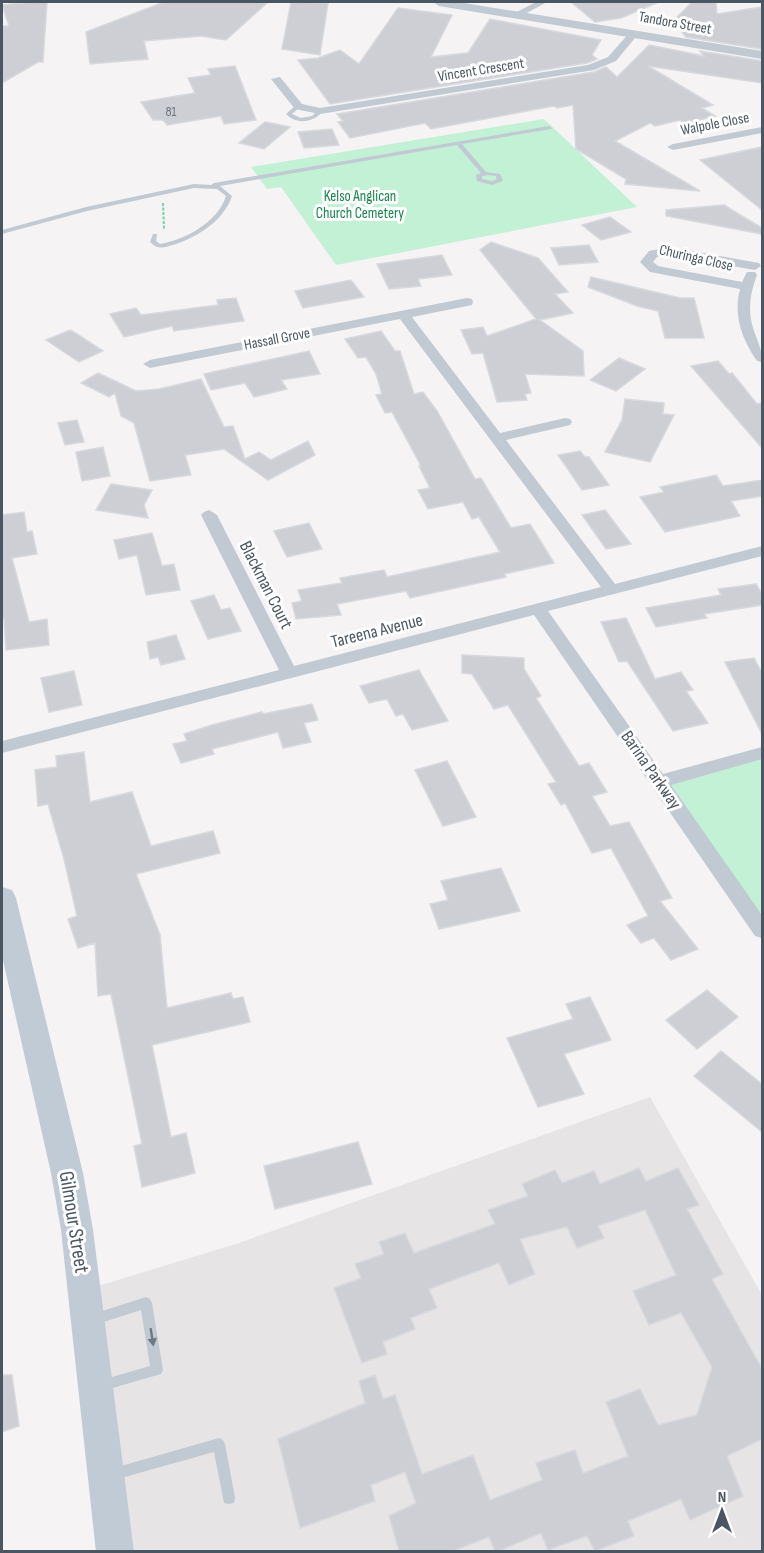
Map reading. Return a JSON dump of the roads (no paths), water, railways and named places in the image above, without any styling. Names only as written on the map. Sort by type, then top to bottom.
[{"type":"main road","name":"Gilmour Street","points":[[2,898],[67,1173],[89,1321],[114,1551]]},
{"type":"street","name":"Tandora Street","points":[[439,2],[520,13],[762,55]]},
{"type":"street","points":[[520,13],[542,2]]},
{"type":"street","name":"Vincent Crescent","points":[[276,79],[297,106],[307,111],[320,111],[590,68],[612,58],[634,33]]},
{"type":"street","name":"Walpole Close","points":[[673,147],[762,130]]},
{"type":"street","name":"Churinga Close","points":[[746,286],[654,268],[646,262],[653,254],[669,251],[759,263]]},
{"type":"street","points":[[759,263],[746,286],[742,300],[746,326],[762,358]]},
{"type":"street","name":"Hassall Grove","points":[[150,364],[467,302]]},
{"type":"street","points":[[404,315],[611,590]]},
{"type":"street","points":[[497,438],[565,422]]},
{"type":"street","name":"Blackman Court","points":[[209,515],[289,673]]},
{"type":"street","name":"Tareena Avenue","points":[[2,747],[762,551]]},
{"type":"street","name":"Barina Parkway","points":[[539,610],[759,919]]},
{"type":"street","points":[[660,782],[762,753]]},
{"type":"lane","points":[[212,186],[549,128]]},
{"type":"lane","points":[[458,144],[484,173]]},
{"type":"lane","points":[[2,232],[152,194],[201,185],[224,190],[229,196],[224,209],[198,230],[164,246],[154,244],[147,249]]},
{"type":"lane","points":[[154,244],[155,235]]},
{"type":"lane","points":[[89,1321],[146,1303],[157,1370],[97,1387]]},
{"type":"lane","points":[[106,1476],[219,1444],[229,1498]]},
{"type":"park label","name":"Kelso Anglican Church Cemetery","points":[[360,204]]}]
